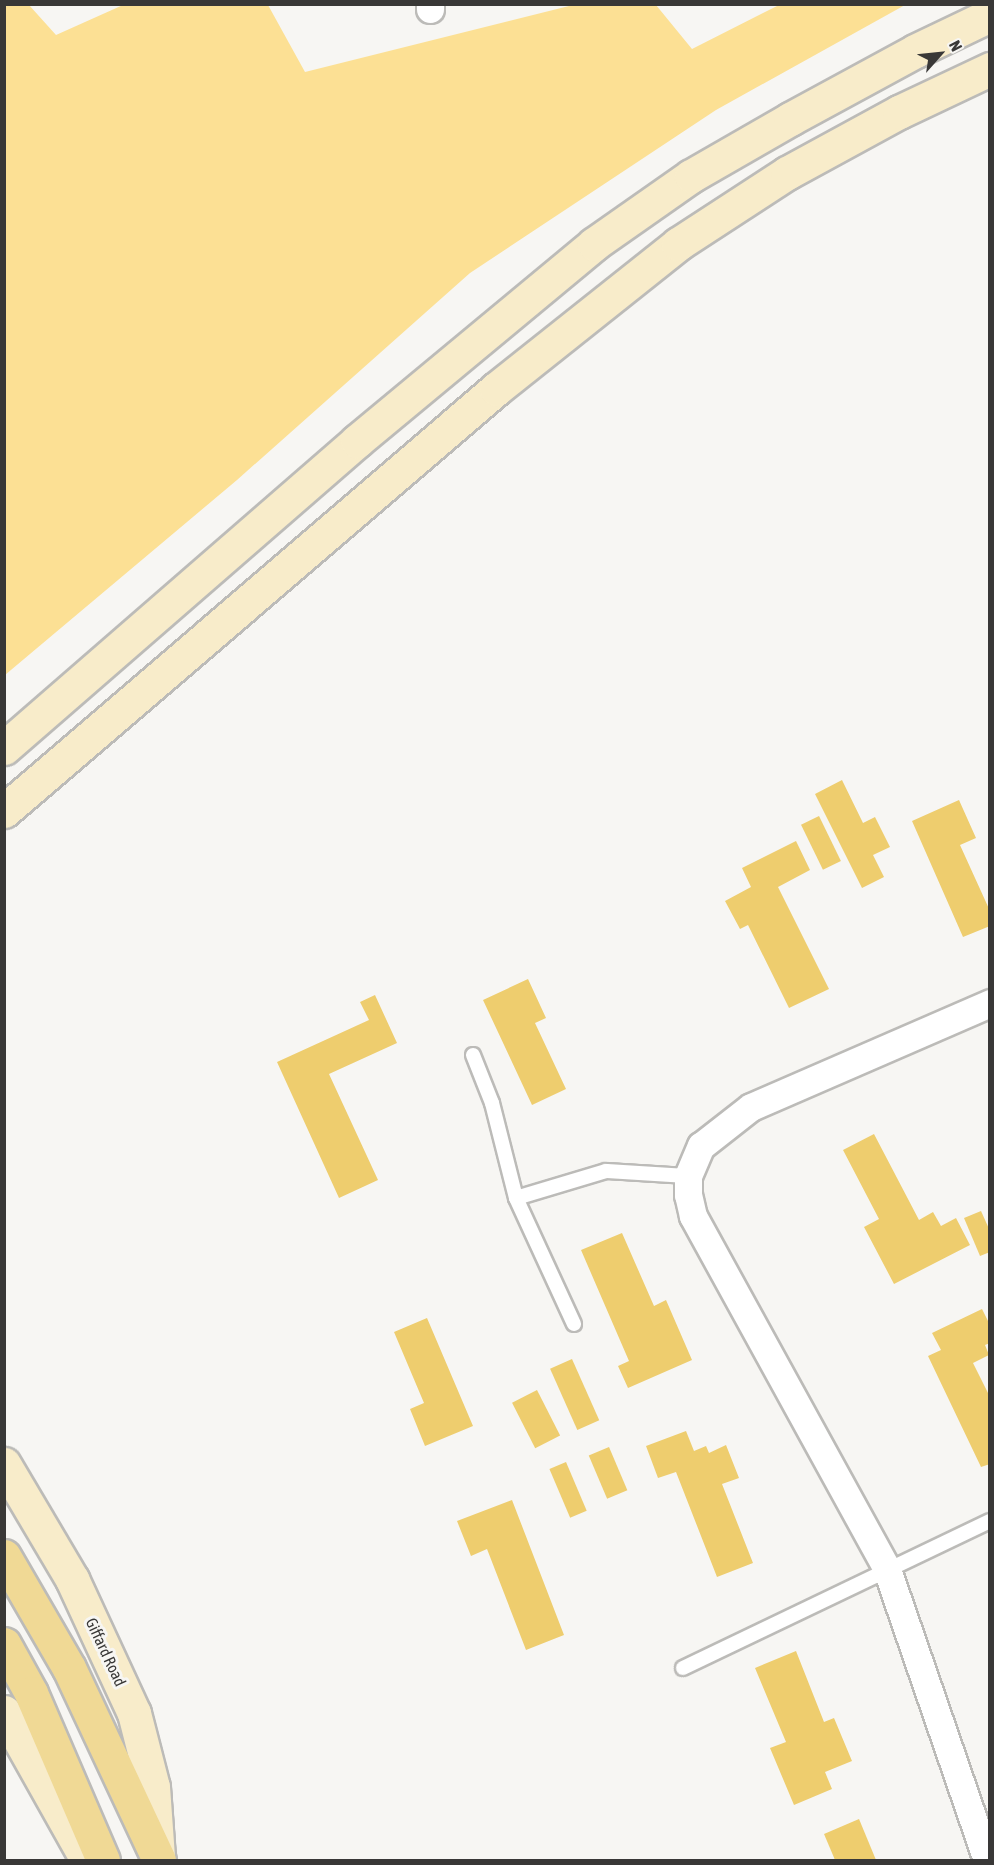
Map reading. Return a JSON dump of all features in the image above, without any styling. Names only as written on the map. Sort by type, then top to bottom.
[{"type":"main road","points":[[4,748],[18,729],[357,441],[594,244],[692,176],[780,124],[915,51],[990,15]]},
{"type":"main road","points":[[4,811],[496,389],[678,244],[788,173],[898,112],[990,69]]},
{"type":"main road","name":"Giffard Road","points":[[4,1464],[72,1579],[134,1713],[153,1787],[158,1859]]},
{"type":"main road","name":"Giffard Road","points":[[4,1556],[69,1668],[158,1859]]},
{"type":"main road","points":[[4,1644],[31,1692],[103,1860]]},
{"type":"main road","points":[[4,1712],[87,1860]]},
{"type":"street","points":[[987,1860],[887,1569],[693,1216],[688,1176],[701,1146],[751,1107],[990,1003]]},
{"type":"lane","points":[[473,1055],[492,1103],[516,1198],[574,1324]]},
{"type":"lane","points":[[516,1198],[606,1171],[688,1176]]},
{"type":"lane","points":[[683,1668],[990,1521]]},
{"type":"shaded area","points":[[5,4],[29,5],[56,35],[123,5],[268,5],[305,72],[573,5],[656,5],[692,49],[779,5],[905,5],[716,110],[470,273],[237,480],[5,675]]},
{"type":"building","points":[[842,780],[863,823],[875,817],[890,847],[873,855],[884,877],[862,888],[815,794]]},
{"type":"building","points":[[959,800],[976,838],[960,845],[990,911],[990,926],[963,937],[912,821]]},
{"type":"building","points":[[819,816],[841,861],[823,870],[801,825]]},
{"type":"building","points":[[796,841],[810,870],[778,887],[829,989],[789,1008],[748,925],[740,929],[725,901],[751,887],[742,868]]},
{"type":"building","points":[[528,979],[546,1018],[535,1023],[566,1089],[532,1105],[483,1000]]},
{"type":"building","points":[[375,995],[397,1043],[329,1074],[378,1180],[339,1198],[277,1062],[369,1020],[360,1002]]},
{"type":"building","points":[[874,1134],[919,1220],[933,1212],[941,1226],[956,1218],[970,1245],[894,1284],[864,1227],[879,1219],[843,1150]]},
{"type":"building","points":[[981,1211],[990,1231],[990,1252],[980,1256],[964,1218]]},
{"type":"building","points":[[622,1233],[654,1306],[666,1300],[692,1360],[628,1388],[618,1366],[629,1361],[581,1250]]},
{"type":"building","points":[[982,1309],[990,1325],[990,1343],[985,1345],[989,1355],[973,1363],[990,1397],[990,1464],[981,1467],[928,1356],[941,1350],[932,1333]]},
{"type":"building","points":[[427,1318],[473,1426],[425,1446],[410,1409],[424,1403],[394,1332]]},
{"type":"building","points":[[572,1359],[599,1420],[577,1430],[550,1369]]},
{"type":"building","points":[[537,1390],[560,1435],[535,1448],[512,1403]]},
{"type":"building","points":[[686,1431],[694,1451],[706,1446],[709,1453],[726,1445],[739,1478],[722,1484],[753,1563],[717,1577],[676,1472],[658,1478],[646,1446]]},
{"type":"building","points":[[609,1447],[627,1490],[607,1499],[589,1456]]},
{"type":"building","points":[[566,1462],[587,1511],[570,1518],[549,1469]]},
{"type":"building","points":[[512,1500],[564,1635],[526,1650],[487,1549],[471,1556],[457,1521]]},
{"type":"building","points":[[796,1651],[824,1722],[834,1718],[852,1761],[825,1772],[832,1789],[794,1805],[770,1748],[786,1742],[755,1668]]},
{"type":"building","points":[[859,1819],[876,1860],[835,1860],[824,1834]]}]
